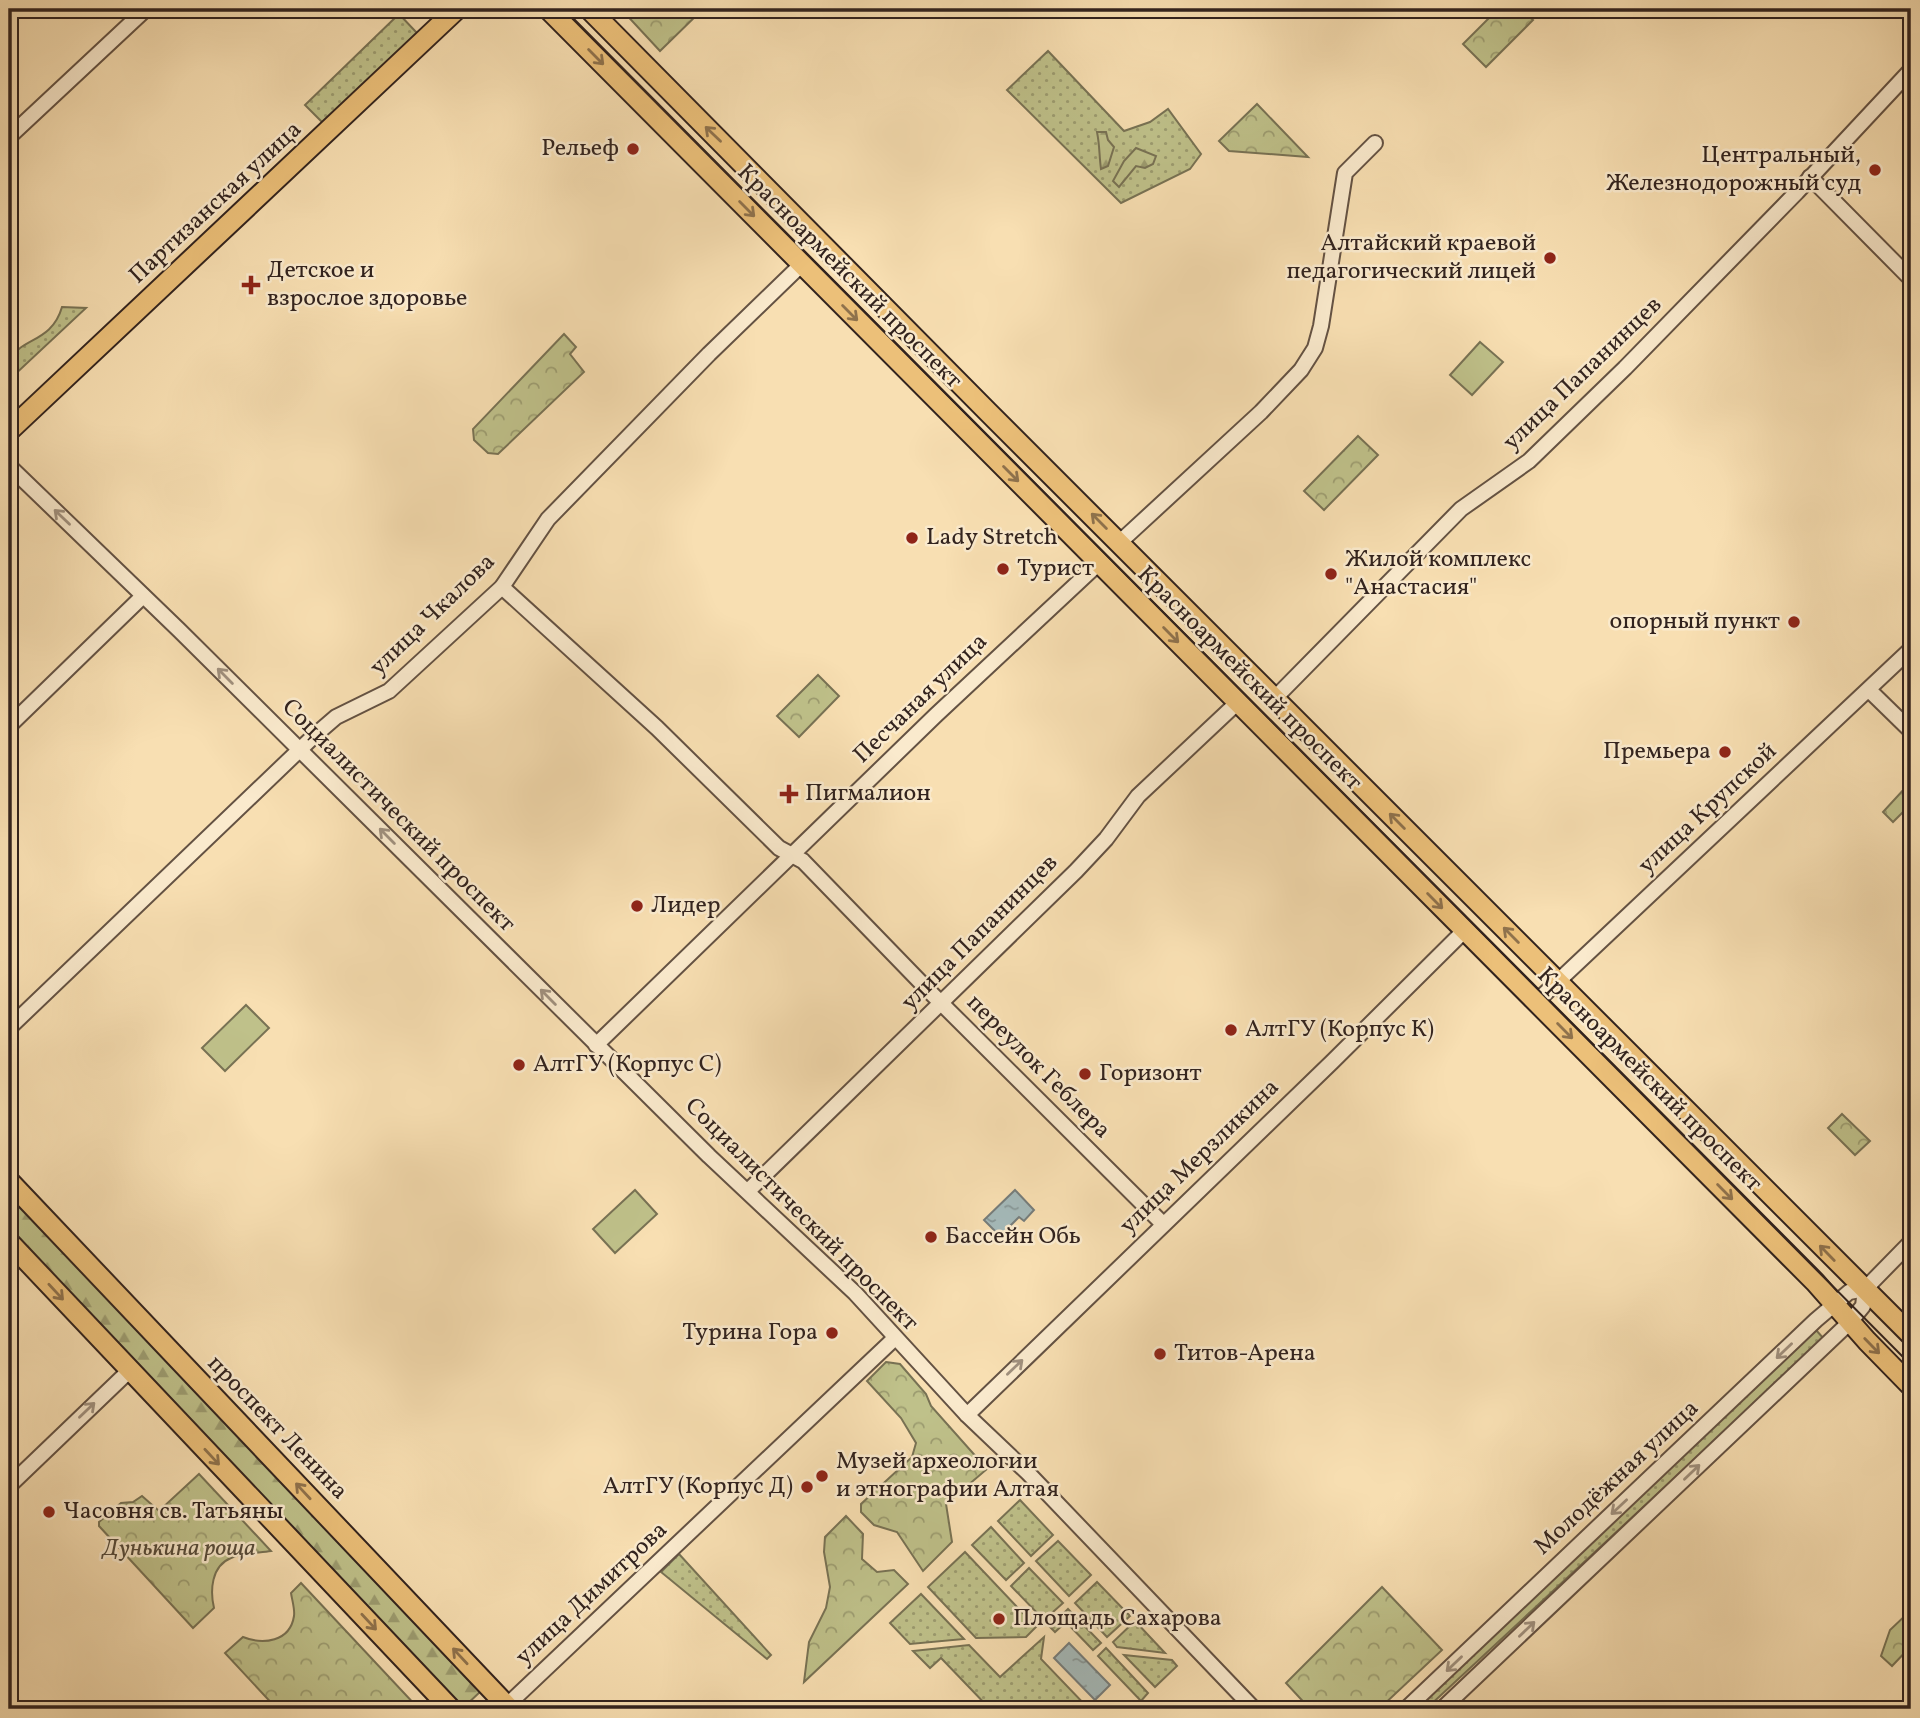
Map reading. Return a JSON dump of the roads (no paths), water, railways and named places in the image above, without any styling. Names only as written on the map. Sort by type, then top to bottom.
[{"type":"main road","name":"Партизанская улица","points":[[9,431],[457,9]]},
{"type":"main road","name":"Красноармейский проспект","points":[[548,9],[1465,930],[1834,1304],[1911,1386]]},
{"type":"main road","name":"Красноармейский проспект","points":[[589,9],[1911,1335]]},
{"type":"main road","points":[[870,333],[891,312]]},
{"type":"main road","name":"проспект Ленина","points":[[9,1181],[506,1708]]},
{"type":"main road","points":[[9,1242],[452,1709]]},
{"type":"street","points":[[9,137],[146,9]]},
{"type":"street","name":"улица Папанинцев","points":[[1276,698],[1461,509],[1530,461],[1625,368],[1911,70]]},
{"type":"street","points":[[1120,542],[1261,412],[1301,370],[1314,348],[1321,326],[1345,173],[1375,143]]},
{"type":"street","points":[[1810,177],[1908,276],[1911,276]]},
{"type":"street","name":"улица Чкалова","points":[[9,1028],[299,750],[336,717],[389,691],[502,587],[548,519],[709,354],[802,264]]},
{"type":"street","name":"Социалистический проспект","points":[[9,466],[709,1156],[855,1293],[967,1415],[1028,1473],[1254,1709]]},
{"type":"street","name":"Песчаная улица","points":[[596,1045],[1037,619],[1099,563]]},
{"type":"street","name":"переулок Геблера","points":[[502,587],[657,728],[779,848],[803,861],[1163,1224]]},
{"type":"street","points":[[9,726],[143,596]]},
{"type":"street","name":"улица Крупской","points":[[1536,1002],[1911,649]]},
{"type":"street","points":[[1869,690],[1911,731]]},
{"type":"street","name":"улица Папанинцев","points":[[748,1191],[1106,839],[1138,796],[1238,702]]},
{"type":"street","name":"улица Мерзликина","points":[[967,1415],[1465,930]]},
{"type":"street","name":"Молодёжная улица","points":[[1406,1709],[1834,1304],[1850,1292],[1865,1289],[1911,1242]]},
{"type":"street","name":"Молодёжная улица","points":[[1442,1709],[1850,1322],[1863,1306],[1865,1289]]},
{"type":"street","name":"улица Димитрова","points":[[506,1708],[895,1338]]},
{"type":"street","points":[[9,1486],[130,1370]]},
{"type":"water","points":[[1015,1190],[1034,1210],[1024,1221],[1019,1217],[1000,1236],[984,1220]]},
{"type":"water","points":[[1069,1643],[1110,1685],[1095,1700],[1054,1658]]},
{"type":"tram line","points":[[564,9],[1911,1365]]},
{"type":"place","name":"Рельеф","points":[[633,149]]},
{"type":"place","name":"Центральный, Железнодорожный суд","points":[[1875,170]]},
{"type":"place","name":"Алтайский краевой педагогический лицей","points":[[1550,258]]},
{"type":"place","name":"Детское и взрослое здоровье","points":[[251,285]]},
{"type":"place","name":"Lady Stretch","points":[[912,538]]},
{"type":"place","name":"Турист","points":[[1003,569]]},
{"type":"place","name":"Жилой комплекс \"Анастасия\"","points":[[1331,574]]},
{"type":"place","name":"опорный пункт","points":[[1794,622]]},
{"type":"place","name":"Премьера","points":[[1725,752]]},
{"type":"place","name":"Пигмалион","points":[[789,794]]},
{"type":"place","name":"Лидер","points":[[637,906]]},
{"type":"place","name":"АлтГУ (Корпус К)","points":[[1231,1030]]},
{"type":"place","name":"АлтГУ (Корпус С)","points":[[519,1065]]},
{"type":"place","name":"Горизонт","points":[[1085,1074]]},
{"type":"place","name":"Бассейн Обь","points":[[931,1237]]},
{"type":"place","name":"Турина Гора","points":[[832,1333]]},
{"type":"place","name":"Титов-Арена","points":[[1160,1354]]},
{"type":"place","name":"Музей археологии и этнографии Алтая","points":[[822,1476]]},
{"type":"place","name":"АлтГУ (Корпус Д)","points":[[807,1487]]},
{"type":"place","name":"Часовня св. Татьяны","points":[[49,1512]]},
{"type":"place","name":"Площадь Сахарова","points":[[999,1619]]},
{"type":"park label","name":"Дунькина роща","points":[[179,1549]]}]
